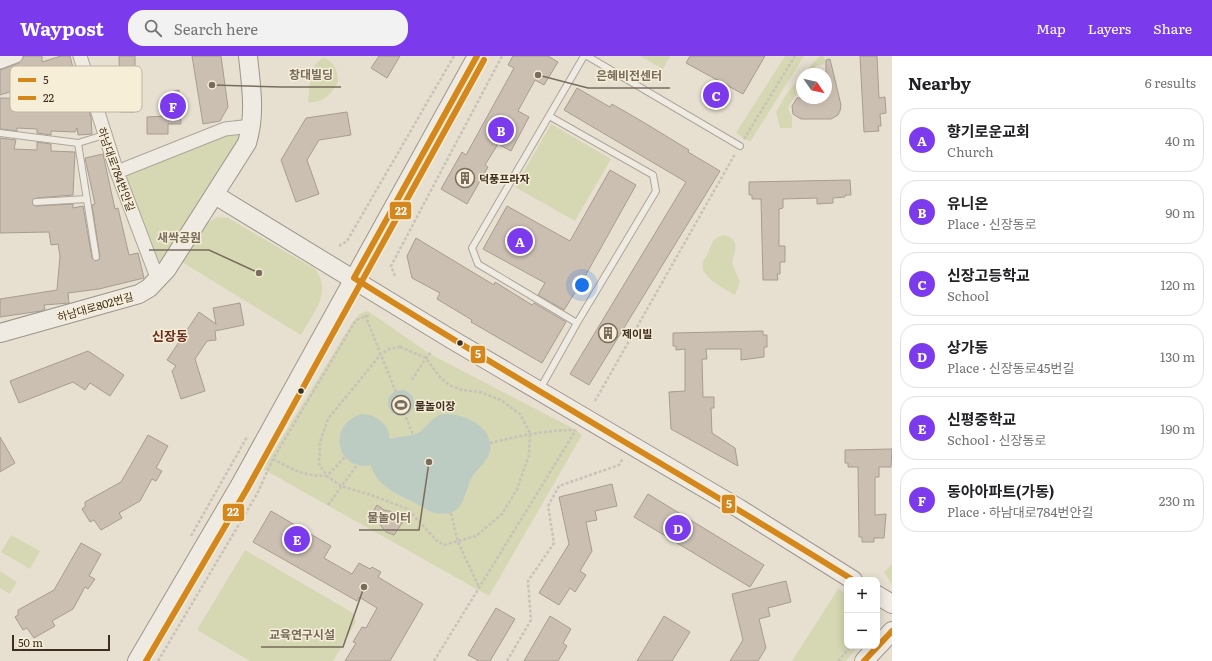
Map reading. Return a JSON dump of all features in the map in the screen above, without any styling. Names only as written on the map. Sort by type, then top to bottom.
[{"type":"street","points":[[0,62],[16,56]]},
{"type":"street","name":"하남대로784번안길","points":[[80,56],[83,66]]},
{"type":"street","name":"하남대로802번길","points":[[0,333],[139,294],[158,280],[215,195],[247,143],[252,126],[253,111],[248,56]]},
{"type":"street","points":[[137,661],[240,485],[477,56]]},
{"type":"street","name":"하남대로784번안길","points":[[97,112],[116,172],[158,280]]},
{"type":"street","points":[[116,172],[225,129],[252,126]]},
{"type":"street","points":[[215,195],[354,278],[451,339],[540,389],[740,509],[848,577]]},
{"type":"street","points":[[880,597],[892,604]]},
{"type":"street","points":[[864,661],[892,631]]},
{"type":"lane","points":[[577,323],[478,264],[472,248],[585,56],[740,146]]},
{"type":"lane","points":[[540,389],[577,323],[656,191],[653,175],[549,116]]},
{"type":"lane","points":[[0,133],[78,143],[104,135]]},
{"type":"lane","points":[[78,143],[96,257]]},
{"type":"lane","points":[[36,202],[87,199]]},
{"type":"path","points":[[339,246],[348,241],[454,56]]},
{"type":"path","points":[[395,276],[391,266],[502,56]]},
{"type":"path","points":[[595,401],[740,146],[795,56]]},
{"type":"path","points":[[158,661],[256,494],[273,460],[356,320],[366,315],[370,315]]},
{"type":"path","points":[[366,315],[413,435]]},
{"type":"path","points":[[400,348],[426,358],[439,376],[449,385],[462,390],[480,392],[501,400],[520,414],[530,433],[529,455],[517,489],[502,514],[476,536],[444,545],[436,540],[408,509],[371,495],[341,486],[327,476],[319,464],[320,442],[328,419],[365,371],[381,354],[389,349],[400,348]]},
{"type":"path","points":[[412,380],[432,351]]},
{"type":"path","points":[[434,661],[576,430],[552,430],[530,433],[490,443]]},
{"type":"path","points":[[190,538],[248,435]]},
{"type":"path","points":[[273,460],[291,469],[311,476],[327,476],[345,457]]},
{"type":"path","points":[[507,661],[531,620],[528,581],[554,543],[548,506],[555,493],[559,486],[619,465],[623,458]]},
{"type":"path","points":[[328,505],[356,465]]},
{"type":"path","points":[[451,513],[458,542],[479,587]]},
{"type":"path","points":[[838,661],[848,649]]},
{"type":"green space","points":[[640,56],[670,56],[663,69]]},
{"type":"green space","points":[[785,56],[804,56],[750,142],[736,133]]},
{"type":"green space","points":[[820,56],[823,56],[827,63],[816,66],[814,68],[809,68]]},
{"type":"green space","points":[[324,58],[331,62],[335,67],[338,82],[330,94],[322,100],[308,102],[312,71],[315,65]]},
{"type":"green space","points":[[796,82],[796,95],[788,109],[792,117],[792,128],[780,128],[776,112],[785,96]]},
{"type":"green space","points":[[551,124],[611,159],[575,221],[515,187]]},
{"type":"green space","points":[[252,126],[158,280],[117,172]]},
{"type":"green space","points":[[217,217],[228,218],[315,269],[320,278],[322,294],[315,311],[301,335],[182,262],[209,222]]},
{"type":"green space","points":[[724,235],[733,239],[736,246],[732,263],[740,282],[735,295],[713,282],[704,272],[703,267],[712,243],[718,237]]},
{"type":"green space","points":[[368,311],[430,354],[576,430],[582,435],[489,596],[263,469],[352,323],[359,314]]},
{"type":"green space","points":[[11,535],[40,551],[30,569],[1,552]]},
{"type":"green space","points":[[245,550],[353,613],[356,622],[333,661],[250,661],[197,630]]},
{"type":"green space","points":[[892,564],[892,585],[884,572]]},
{"type":"green space","points":[[0,571],[17,582],[10,594],[0,588]]},
{"type":"green space","points":[[838,589],[844,592],[844,649],[856,649],[846,661],[792,661]]},
{"type":"shaded area","name":"물놀이장","points":[[401,390],[410,394],[414,403],[410,412],[401,416],[392,412],[388,403],[392,394]]},
{"type":"shaded area","points":[[361,414],[372,416],[381,421],[387,428],[390,439],[417,434],[437,416],[444,414],[460,416],[483,428],[488,435],[490,442],[489,455],[486,461],[476,471],[464,499],[458,508],[450,513],[442,514],[431,512],[385,486],[376,476],[371,465],[359,465],[350,462],[344,455],[340,446],[340,437],[343,428],[350,420]]},
{"type":"building","points":[[24,56],[42,56],[42,62],[61,56],[70,56],[72,66],[11,66],[19,63]]},
{"type":"building","points":[[119,56],[135,56],[135,66],[119,66]]},
{"type":"building","points":[[192,56],[221,56],[228,107],[220,121],[203,124]]},
{"type":"building","points":[[379,56],[400,56],[387,78],[371,68]]},
{"type":"building","points":[[513,56],[548,56],[558,62],[544,85],[535,80],[518,111],[529,117],[511,151],[498,144],[485,165],[488,167],[467,204],[441,189],[462,152],[466,155],[514,68],[508,65]]},
{"type":"building","points":[[690,56],[765,56],[743,94],[686,63]]},
{"type":"building","points":[[860,56],[877,56],[879,98],[885,97],[886,113],[880,114],[881,126],[878,126],[879,131],[864,132]]},
{"type":"building","points":[[830,59],[841,105],[840,111],[838,115],[831,119],[801,119],[793,114],[792,106],[796,100],[796,104],[832,104],[832,68],[826,68],[826,60]]},
{"type":"building","points":[[10,66],[10,92],[0,95],[0,70]]},
{"type":"building","points":[[577,88],[610,107],[612,104],[689,150],[688,152],[720,171],[589,385],[570,374],[686,182],[564,110]]},
{"type":"building","points":[[179,90],[181,124],[168,124],[168,134],[147,134],[147,117],[167,116],[166,93]]},
{"type":"building","points":[[0,98],[10,98],[10,112],[89,112],[92,134],[78,135],[77,128],[75,132],[51,131],[51,135],[37,133],[37,129],[17,128],[17,131],[0,129]]},
{"type":"building","points":[[347,112],[351,135],[319,140],[307,160],[319,194],[296,202],[281,160],[306,118]]},
{"type":"building","points":[[0,138],[16,140],[14,149],[37,150],[37,142],[51,144],[51,151],[75,152],[73,195],[36,198],[32,203],[36,206],[73,204],[73,208],[83,206],[92,258],[96,261],[100,257],[92,205],[95,204],[85,158],[103,154],[115,209],[118,208],[129,255],[138,253],[144,278],[99,289],[68,293],[69,303],[44,305],[45,309],[41,311],[0,317],[0,299],[57,290],[60,256],[58,244],[51,245],[49,232],[0,233]]},
{"type":"building","points":[[610,170],[636,185],[584,278],[564,310],[538,295],[545,283],[483,249],[507,206],[570,241]]},
{"type":"building","points":[[850,180],[851,195],[833,198],[833,203],[817,204],[817,198],[783,199],[783,208],[779,209],[779,246],[785,246],[785,262],[780,262],[780,274],[777,274],[778,280],[763,280],[761,199],[752,199],[752,195],[749,195],[749,182]]},
{"type":"building","points":[[416,238],[494,285],[495,282],[532,305],[534,303],[566,322],[542,363],[471,322],[472,320],[437,299],[440,293],[412,278],[407,256]]},
{"type":"building","points":[[240,303],[244,325],[215,331],[216,340],[207,341],[195,359],[205,391],[181,399],[172,371],[176,366],[167,360],[199,312],[216,324],[213,308]]},
{"type":"building","points":[[763,331],[763,335],[767,335],[767,347],[764,347],[764,357],[741,360],[741,349],[706,349],[707,359],[702,359],[703,397],[714,397],[714,408],[711,408],[712,433],[735,448],[738,466],[671,429],[669,392],[685,391],[685,349],[676,350],[676,346],[673,346],[673,333]]},
{"type":"building","points":[[88,351],[124,375],[110,396],[90,383],[85,390],[73,382],[19,403],[10,381]]},
{"type":"building","points":[[148,435],[168,446],[156,468],[162,471],[156,481],[152,479],[140,501],[119,513],[122,518],[101,530],[94,520],[90,522],[82,509],[85,507],[85,502],[121,482]]},
{"type":"building","points":[[0,437],[15,463],[0,472]]},
{"type":"building","points":[[892,449],[891,467],[879,467],[879,477],[875,477],[875,515],[886,514],[884,538],[874,538],[874,542],[862,542],[862,537],[859,537],[858,467],[848,467],[848,463],[845,463],[845,450]]},
{"type":"building","points":[[612,484],[617,506],[595,511],[597,520],[586,522],[592,551],[580,571],[586,575],[575,592],[570,588],[559,605],[539,593],[569,544],[559,497]]},
{"type":"building","points":[[648,494],[764,565],[750,587],[634,517]]},
{"type":"building","points":[[377,505],[384,510],[398,513],[402,516],[404,520],[394,535],[386,532],[378,522],[370,517]]},
{"type":"building","points":[[271,511],[331,546],[324,558],[352,574],[359,563],[370,569],[372,567],[381,572],[378,577],[423,604],[390,661],[345,661],[356,643],[353,642],[362,627],[366,628],[377,608],[359,597],[357,601],[253,542]]},
{"type":"building","points":[[81,543],[101,554],[89,576],[95,579],[88,589],[85,587],[73,609],[52,621],[55,626],[34,638],[27,628],[23,630],[15,617],[18,615],[18,610],[54,590]]},
{"type":"building","points":[[786,581],[791,602],[768,608],[770,616],[759,619],[766,648],[758,661],[730,661],[743,640],[732,594]]},
{"type":"building","points":[[496,608],[515,619],[490,661],[479,661],[468,655]]},
{"type":"building","points":[[550,616],[571,629],[563,643],[567,646],[558,661],[524,661]]},
{"type":"building","points":[[664,616],[690,632],[672,661],[637,661]]},
{"type":"transit line","name":"5","points":[[354,278],[477,56]]},
{"type":"transit line","name":"22","points":[[146,661],[247,489],[484,60]]},
{"type":"transit line","name":"5","points":[[354,278],[478,355],[729,504],[848,577]]},
{"type":"transit line","name":"5","points":[[864,661],[892,631]]},
{"type":"place","name":"은혜비전센터","points":[[538,75]]},
{"type":"place","name":"창대빌딩","points":[[212,85]]},
{"type":"place","name":"신장고등학교","points":[[716,95]]},
{"type":"place","name":"동아아파트(가동)","points":[[173,106]]},
{"type":"place","name":"유니온","points":[[501,130]]},
{"type":"place","name":"덕풍프라자","points":[[465,178]]},
{"type":"place","name":"향기로운교회","points":[[520,241]]},
{"type":"place","name":"새싹공원","points":[[259,273]]},
{"type":"place","name":"제이빌","points":[[608,333]]},
{"type":"place","name":"물놀이장","points":[[401,405]]},
{"type":"place","name":"물놀이터","points":[[429,462]]},
{"type":"place","name":"상가동","points":[[678,528]]},
{"type":"place","name":"신평중학교","points":[[297,539]]},
{"type":"place","name":"교육연구시설","points":[[364,587]]},
{"type":"district","name":"신장동","points":[[170,335]]}]
